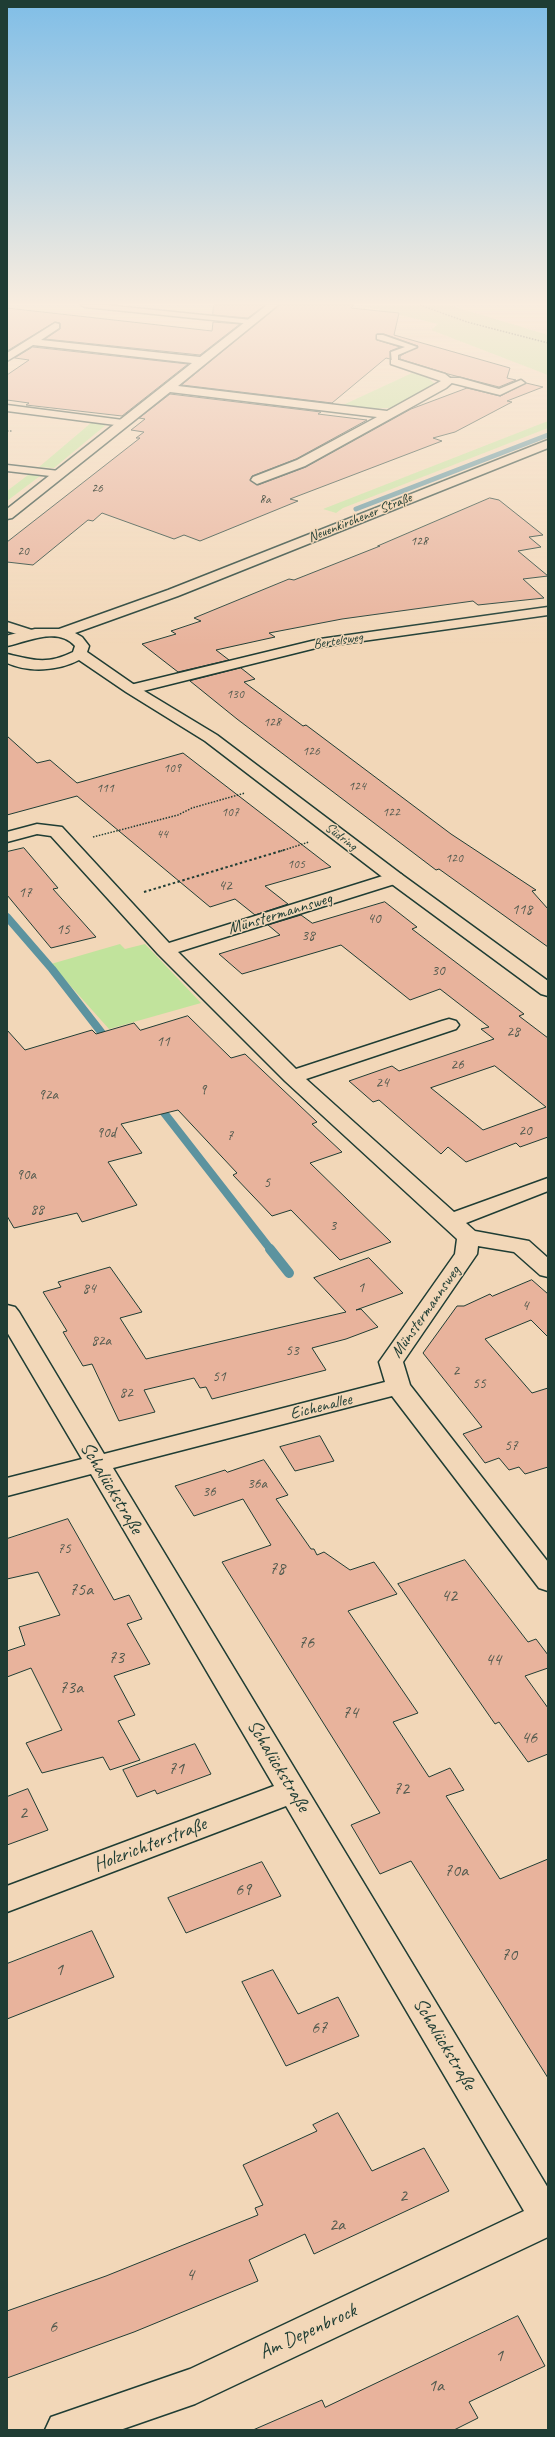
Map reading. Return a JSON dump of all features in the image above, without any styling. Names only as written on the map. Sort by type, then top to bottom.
[{"type":"street","points":[[7,515],[128,419]]},
{"type":"street","points":[[257,480],[301,463],[382,419]]},
{"type":"street","name":"Neuenkirchener Straße","points":[[58,634],[173,593],[548,444]]},
{"type":"street","name":"Neuenkirchener Straße","points":[[58,663],[79,648],[173,593]]},
{"type":"street","name":"Bertelsweg","points":[[131,689],[320,643],[548,611]]},
{"type":"street","points":[[7,626],[30,634]]},
{"type":"street","points":[[8,641],[30,634],[58,634]]},
{"type":"street","name":"Südring","points":[[58,634],[79,648],[97,664],[131,689],[212,738],[395,878],[548,990]]},
{"type":"street","points":[[11,663],[45,665],[58,663]]},
{"type":"street","name":"Südring","points":[[58,663],[131,689]]},
{"type":"street","points":[[7,837],[37,829],[56,831],[166,950],[292,1077],[468,1237],[521,1246],[548,1270]]},
{"type":"street","name":"Münstermannsweg","points":[[166,950],[395,878]]},
{"type":"street","points":[[292,1077],[449,1025]]},
{"type":"street","points":[[451,1221],[548,1184]]},
{"type":"street","name":"Münstermannsweg","points":[[398,1387],[391,1362],[466,1254],[468,1237]]},
{"type":"street","name":"Schalückstraße","points":[[7,1312],[96,1464],[294,1791],[547,2219]]},
{"type":"street","points":[[398,1387],[548,1581]]},
{"type":"street","name":"Eichenallee","points":[[7,1487],[398,1387]]},
{"type":"street","name":"Holzrichterstraße","points":[[7,1899],[294,1791]]},
{"type":"street","name":"Am Depenbrock","points":[[64,2430],[194,2386],[547,2219]]},
{"type":"lane","points":[[81,419],[123,423]]},
{"type":"lane","points":[[7,468],[59,474]]},
{"type":"path","points":[[7,431],[12,431]]},
{"type":"path","points":[[67,844],[178,815],[192,808],[251,791]]},
{"type":"path","points":[[119,899],[311,842]]},
{"type":"green space","points":[[548,421],[548,428],[343,508],[336,513],[323,509]]},
{"type":"green space","points":[[92,422],[107,424],[54,468],[39,467]]},
{"type":"green space","points":[[28,475],[40,476],[7,501],[7,491]]},
{"type":"green space","points":[[120,944],[125,949],[145,944],[201,1003],[109,1029],[51,964]]},
{"type":"building","points":[[143,419],[357,419],[367,420],[296,459],[252,476],[250,480],[258,485],[306,467],[393,419],[480,419],[455,432],[433,438],[442,441],[290,499],[298,501],[200,541],[184,535],[174,539],[102,513],[93,521],[88,520],[33,565],[7,562],[7,542],[140,438],[136,438],[144,432],[131,430],[145,419]]},
{"type":"building","points":[[490,498],[499,500],[543,535],[529,537],[541,547],[518,551],[548,576],[523,579],[544,598],[478,605],[473,601],[342,619],[269,633],[275,637],[216,650],[229,660],[178,672],[142,644],[176,634],[171,631],[201,621],[194,618],[289,579],[294,580],[380,546],[378,546]]},
{"type":"building","points":[[241,668],[255,679],[244,682],[303,726],[306,725],[451,834],[536,890],[532,891],[548,909],[548,947],[439,869],[436,870],[237,719],[190,681]]},
{"type":"building","points":[[7,736],[37,763],[50,760],[77,783],[183,753],[331,867],[265,886],[288,904],[255,915],[235,899],[210,907],[77,796],[7,815]]},
{"type":"building","points":[[24,848],[58,888],[53,889],[96,937],[51,948],[7,895],[7,852]]},
{"type":"building","points":[[385,902],[417,927],[412,929],[524,1014],[519,1016],[548,1038],[548,1137],[520,1147],[516,1143],[466,1162],[448,1147],[441,1154],[379,1100],[373,1102],[349,1081],[392,1066],[399,1071],[494,1039],[481,1029],[489,1027],[440,989],[410,1000],[341,945],[242,974],[219,954],[280,935],[268,925],[301,915],[312,923]],"holes":[[[495,1066],[546,1107],[483,1130],[431,1088]]]},
{"type":"building","points":[[188,1016],[231,1058],[245,1054],[317,1122],[312,1124],[342,1152],[310,1163],[391,1242],[340,1260],[291,1210],[272,1216],[233,1175],[237,1173],[178,1110],[121,1124],[142,1153],[108,1162],[137,1205],[82,1222],[77,1213],[14,1228],[7,1216],[7,1030],[25,1050],[92,1030],[96,1034],[134,1023],[140,1030]]},
{"type":"building","points":[[369,1258],[403,1293],[356,1310],[361,1309],[378,1327],[346,1339],[312,1348],[326,1370],[212,1399],[206,1387],[200,1388],[194,1378],[144,1390],[155,1412],[119,1421],[92,1364],[83,1366],[63,1332],[67,1331],[43,1292],[61,1287],[58,1282],[110,1267],[142,1312],[120,1318],[146,1359],[346,1312],[314,1278]]},
{"type":"building","points":[[532,1280],[548,1294],[548,1337],[531,1320],[485,1339],[532,1393],[548,1388],[548,1467],[525,1474],[519,1467],[509,1470],[499,1458],[485,1463],[463,1434],[482,1427],[423,1353],[457,1306],[464,1306],[490,1294],[492,1296]]},
{"type":"building","points":[[320,1436],[334,1461],[295,1471],[280,1447]]},
{"type":"building","points":[[264,1460],[288,1495],[276,1499],[311,1549],[314,1549],[317,1555],[324,1552],[350,1570],[374,1562],[397,1594],[348,1611],[418,1713],[393,1722],[429,1777],[450,1768],[464,1790],[446,1796],[500,1879],[548,1859],[548,2078],[411,1861],[380,1874],[351,1825],[380,1813],[222,1562],[271,1545],[243,1499],[194,1516],[175,1486],[225,1470],[227,1472]]},
{"type":"building","points":[[68,1519],[114,1600],[129,1595],[142,1619],[127,1624],[150,1664],[114,1676],[135,1715],[118,1721],[140,1760],[110,1770],[103,1757],[42,1773],[26,1743],[62,1730],[31,1668],[7,1677],[7,1651],[25,1645],[19,1627],[60,1615],[38,1572],[7,1579],[7,1539]]},
{"type":"building","points":[[465,1560],[528,1642],[536,1639],[548,1655],[548,1668],[525,1676],[548,1708],[548,1754],[528,1762],[499,1722],[495,1724],[398,1584]]},
{"type":"building","points":[[195,1744],[211,1774],[157,1794],[155,1790],[137,1797],[123,1770]]},
{"type":"building","points":[[28,1789],[48,1830],[7,1845],[7,1797]]},
{"type":"building","points":[[262,1862],[281,1896],[186,1933],[168,1898]]},
{"type":"building","points":[[92,1931],[114,1977],[7,2019],[7,1964]]},
{"type":"building","points":[[273,1970],[298,2014],[338,1997],[359,2036],[286,2066],[242,1982]]},
{"type":"building","points":[[338,2113],[372,2171],[424,2148],[449,2191],[314,2254],[305,2234],[249,2260],[258,2281],[134,2332],[7,2378],[7,2311],[106,2276],[258,2215],[255,2208],[263,2205],[243,2165],[317,2131],[313,2125]]},
{"type":"building","points":[[518,2316],[545,2366],[469,2402],[478,2418],[454,2430],[253,2430],[322,2400],[325,2407]]},
{"type":"waterway","points":[[356,509],[548,435]]},
{"type":"waterway","points":[[7,917],[52,969],[108,1041]]},
{"type":"waterway","points":[[158,1105],[271,1250]]},
{"type":"waterway","points":[[270,1249],[289,1273]]}]
